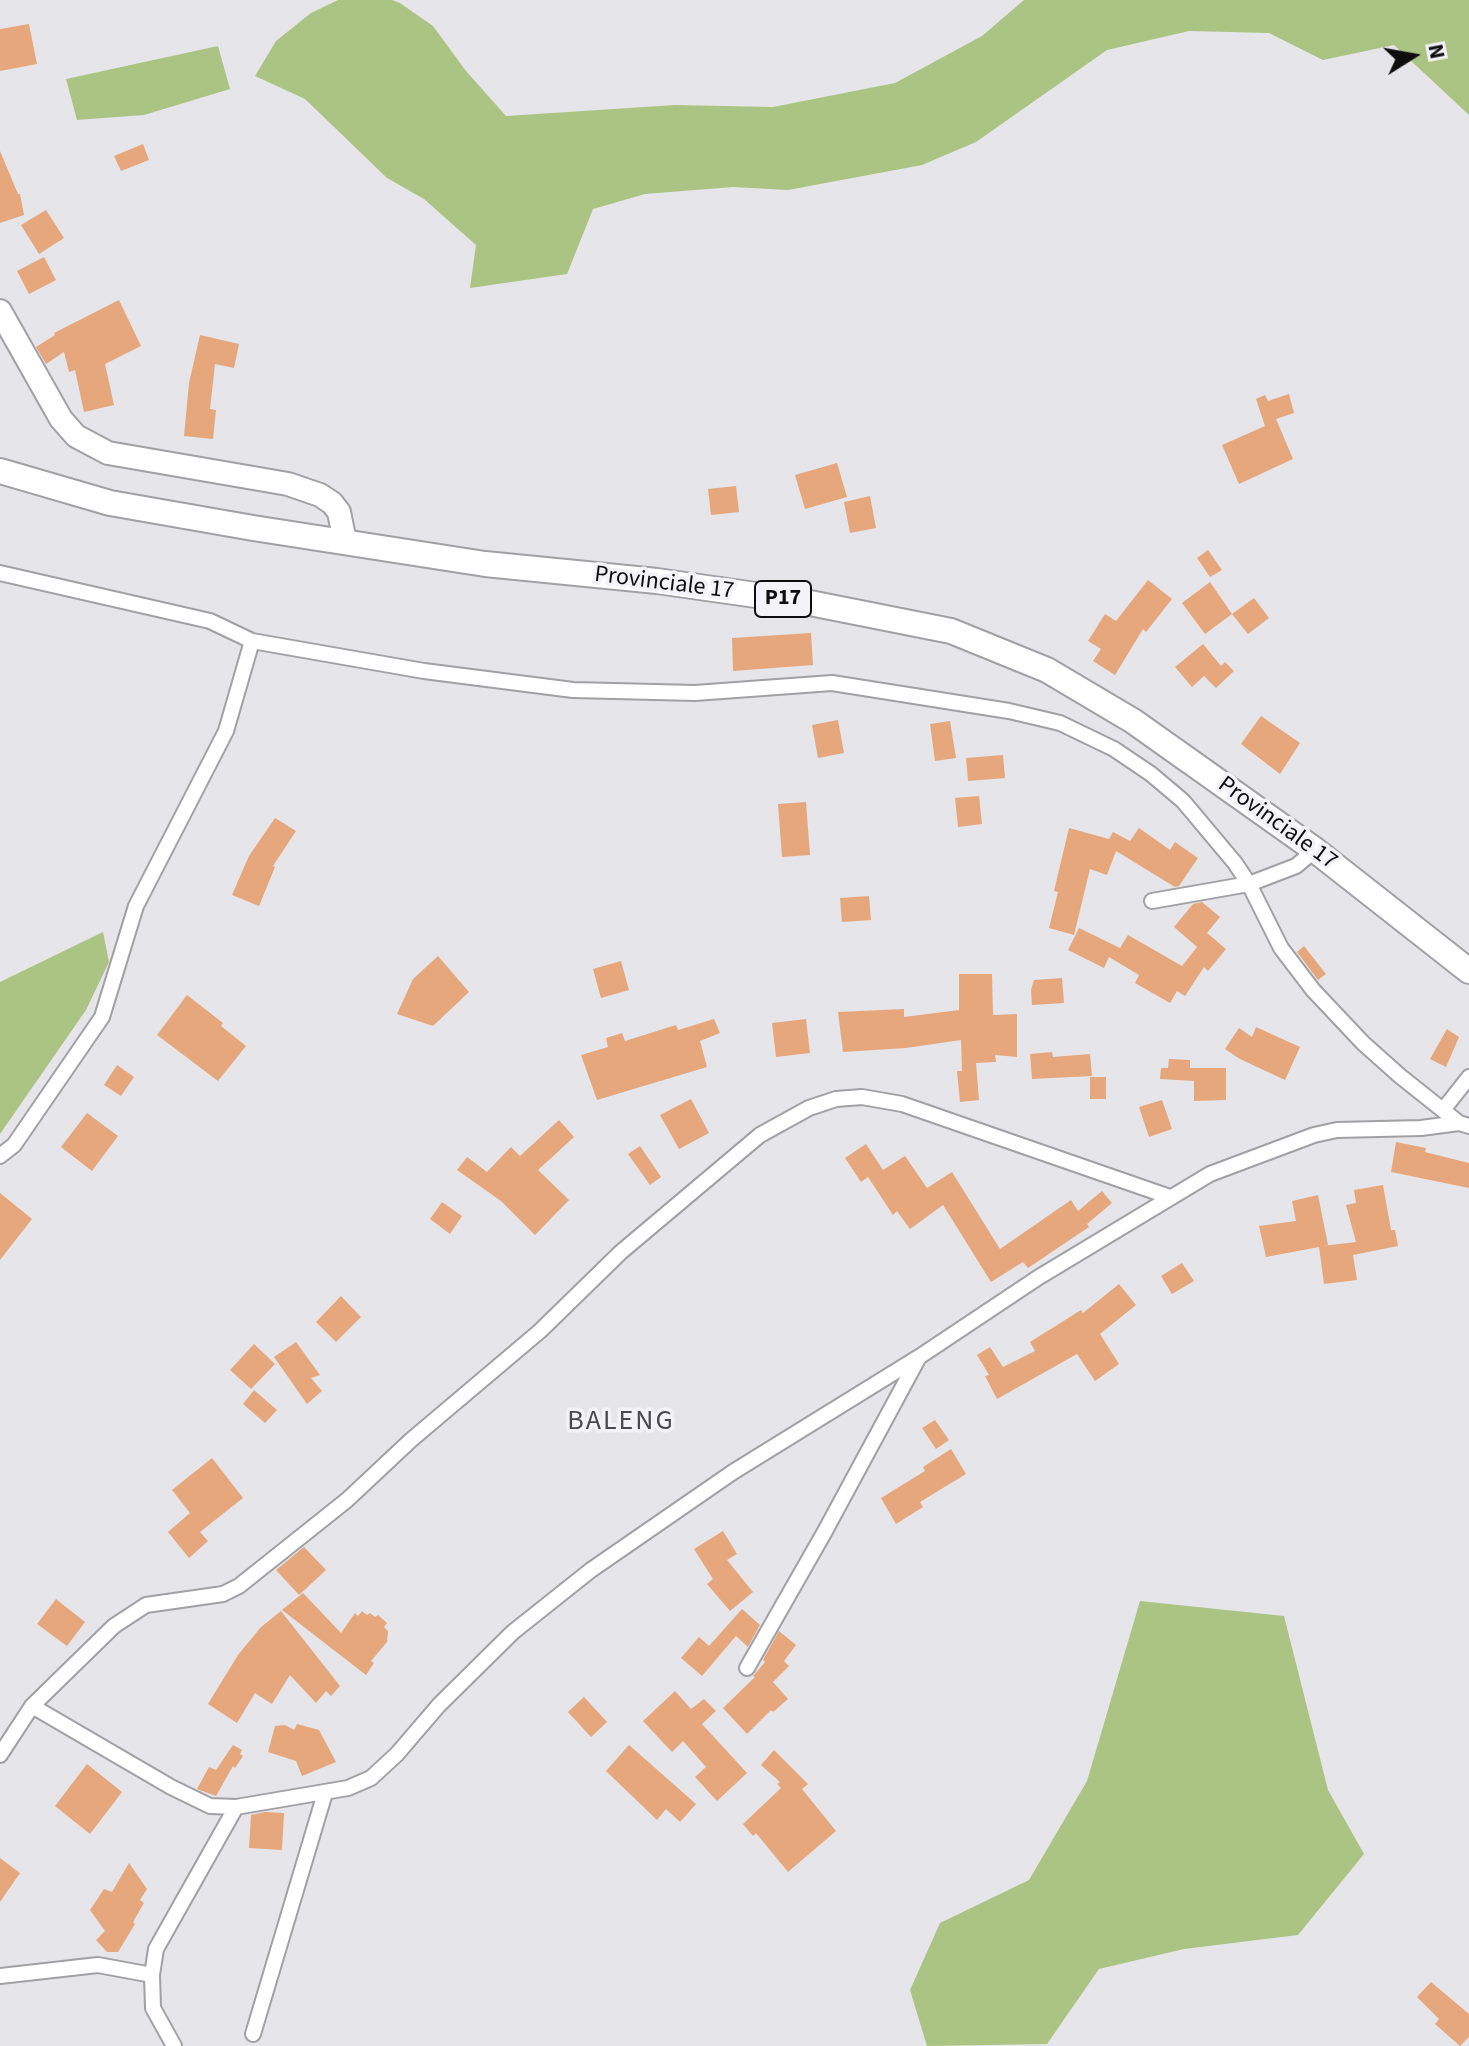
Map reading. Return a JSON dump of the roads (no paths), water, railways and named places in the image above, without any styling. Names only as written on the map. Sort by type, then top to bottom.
[{"type":"main road","name":"Provinciale 17","points":[[0,471],[110,503],[485,564],[657,581],[776,598],[951,631],[1060,677],[1133,721],[1315,850],[1469,971]]},
{"type":"street","points":[[0,311],[61,419],[76,436],[108,453],[288,484],[320,495],[339,512],[345,542]]},
{"type":"street","points":[[0,573],[210,621],[252,641],[424,671],[573,690],[695,693],[832,683],[995,709],[1060,723],[1114,749],[1183,801],[1235,863],[1281,948],[1313,990],[1363,1043],[1464,1124]]},
{"type":"street","points":[[0,1156],[14,1145],[102,1017],[136,906],[226,731],[252,641]]},
{"type":"street","points":[[1152,901],[1249,884],[1296,866],[1315,850]]},
{"type":"street","points":[[1443,1110],[1469,1077]]},
{"type":"street","points":[[0,1755],[32,1706],[114,1626],[146,1605],[223,1594],[239,1586],[347,1500],[411,1440],[540,1331],[621,1252],[760,1135],[809,1108],[836,1099],[862,1097],[902,1104],[1170,1197]]},
{"type":"street","points":[[32,1706],[210,1806],[236,1807],[348,1788],[371,1778],[513,1632],[591,1570],[733,1472],[1170,1197],[1210,1174],[1314,1135],[1337,1130],[1464,1124]]},
{"type":"street","points":[[747,1668],[919,1357]]},
{"type":"street","points":[[253,2034],[325,1793]]},
{"type":"street","points":[[174,2046],[153,2008],[152,1975],[156,1949],[236,1807]]},
{"type":"street","points":[[0,1976],[98,1965],[152,1975]]},
{"type":"district","name":"BALENG","points":[[621,1423]]}]
